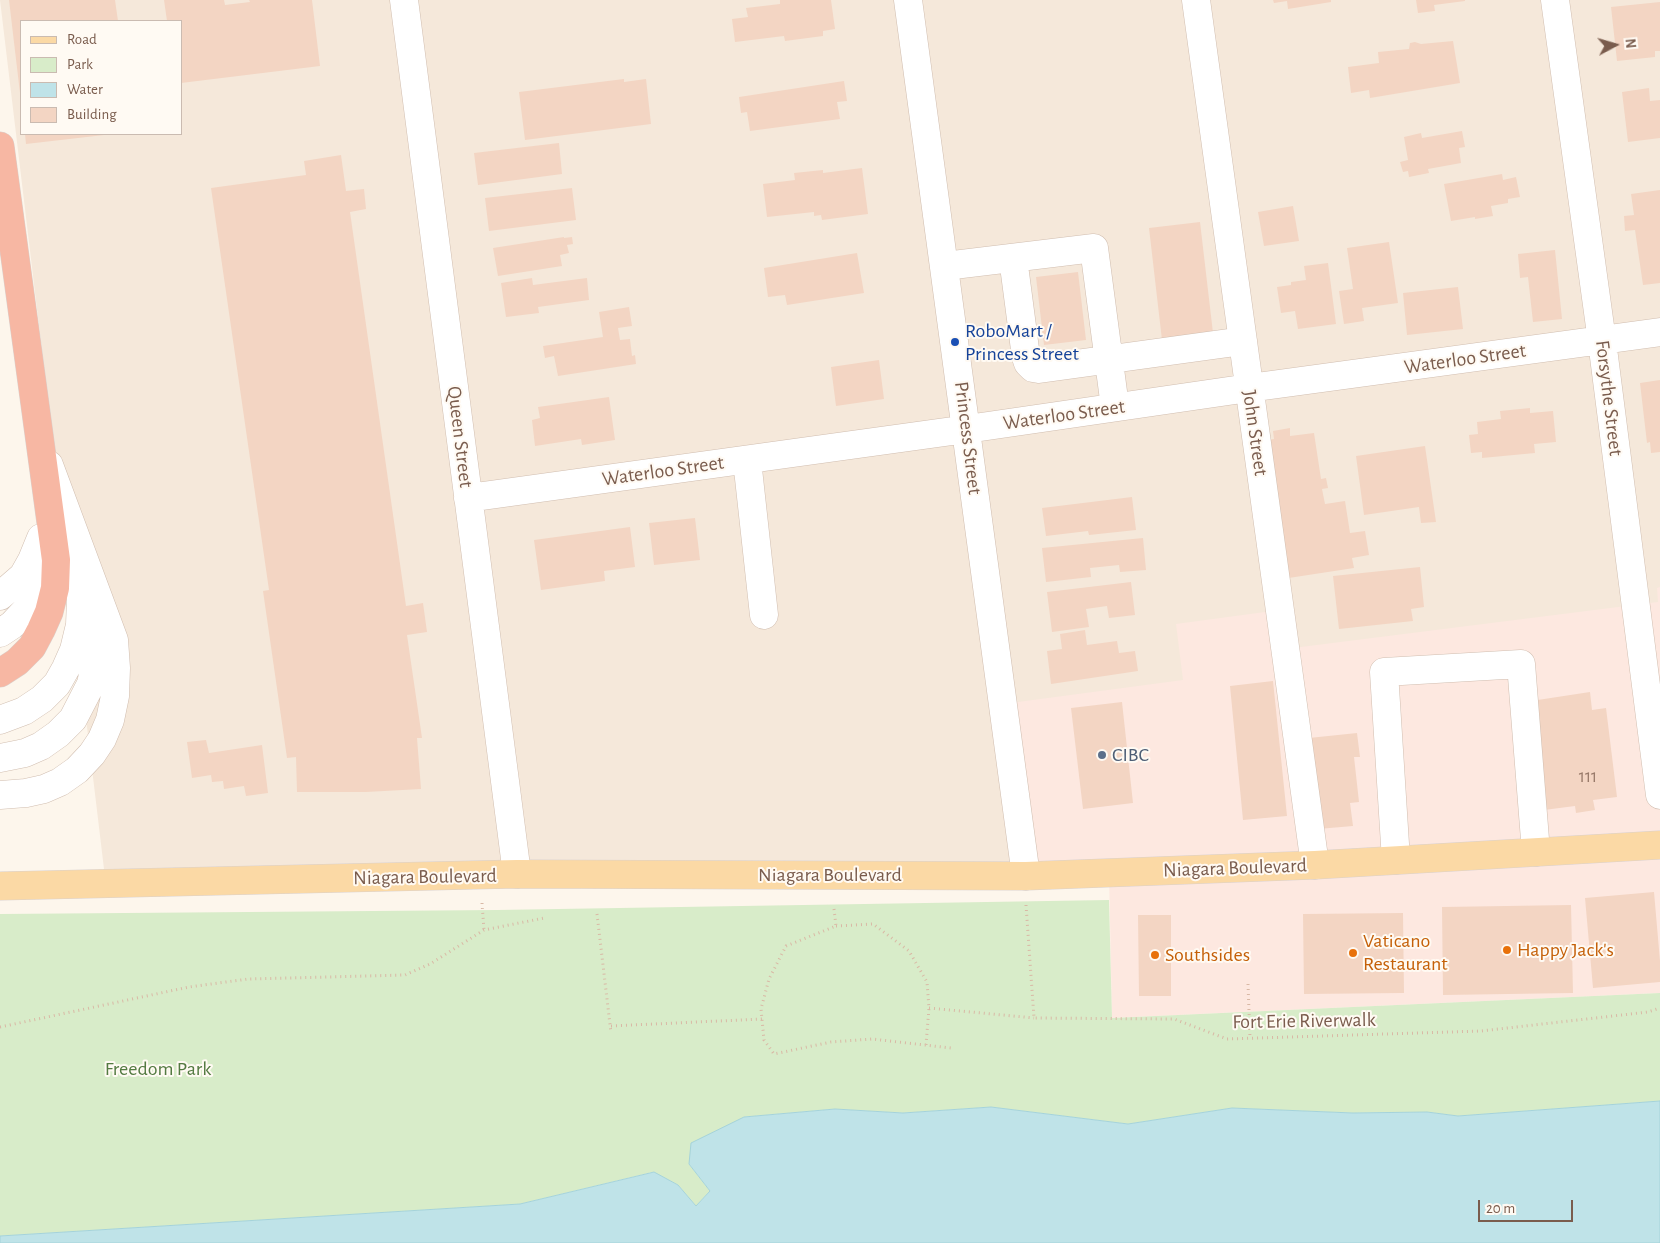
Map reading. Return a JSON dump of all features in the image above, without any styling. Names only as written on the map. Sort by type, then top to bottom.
[{"type":"highway","points":[[0,146],[46,488],[61,525],[56,560],[55,588],[49,612],[32,647],[17,662],[0,673]]},
{"type":"main road","name":"Niagara Boulevard","points":[[0,886],[517,874],[1026,876],[1315,865],[1660,845]]},
{"type":"street","name":"Queen Street","points":[[404,0],[517,874]]},
{"type":"street","name":"Princess Street","points":[[908,0],[1026,876]]},
{"type":"street","name":"John Street","points":[[1196,0],[1315,865]]},
{"type":"street","name":"Forsythe Street","points":[[1556,0],[1602,340],[1660,795]]},
{"type":"street","points":[[945,266],[1094,248],[1115,407]]},
{"type":"street","points":[[1013,258],[1026,357],[1028,363],[1033,368],[1039,369],[1243,341]]},
{"type":"street","name":"Waterloo Street","points":[[468,498],[1660,332]]},
{"type":"street","points":[[0,720],[24,711],[42,699],[57,684],[74,650],[80,625],[81,598],[40,442]]},
{"type":"street","points":[[747,460],[764,615]]},
{"type":"street","points":[[0,596],[23,576],[40,541],[46,517],[46,488]]},
{"type":"street","points":[[0,795],[26,793],[44,789],[60,782],[77,770],[92,754],[107,726],[115,696],[114,640],[92,583],[61,525]]},
{"type":"street","points":[[0,633],[27,609],[37,593],[45,575],[50,550],[61,525]]},
{"type":"street","points":[[0,758],[25,753],[41,746],[58,734],[73,718],[83,703],[91,684],[96,660],[97,633],[92,583]]},
{"type":"street","points":[[1396,860],[1384,672],[1521,664],[1536,852]]},
{"type":"path","points":[[1026,876],[1026,904],[1034,1018]]},
{"type":"path","points":[[834,909],[836,926]]},
{"type":"path","points":[[597,914],[611,1033]]},
{"type":"path","points":[[0,1027],[189,987],[248,979],[405,975],[430,964],[484,930],[544,918]]},
{"type":"path","points":[[926,1045],[929,1008],[926,982],[909,951],[873,924],[836,926],[786,946],[769,979],[761,1009],[764,1040],[774,1054],[831,1042],[872,1039],[952,1048]]},
{"type":"path","points":[[1248,984],[1250,1038]]},
{"type":"path","name":"Fort Erie Riverwalk","points":[[929,1008],[1034,1018],[1174,1019],[1227,1039],[1481,1031],[1648,1012],[1660,1008]]},
{"type":"path","points":[[611,1026],[762,1019]]},
{"type":"shaded area","points":[[0,0],[1660,0],[1660,827],[1027,863],[107,894]]},
{"type":"shaded area","points":[[1660,587],[1660,993],[1112,1018],[1109,873],[1026,876],[1003,704],[1183,680],[1176,624],[1280,610],[1285,649],[1658,602],[1657,588]]},
{"type":"green space","name":"Freedom Park","points":[[1109,900],[1112,1018],[1660,993],[1660,1101],[1458,1116],[1427,1112],[1353,1113],[1232,1108],[1128,1124],[991,1107],[903,1113],[835,1109],[744,1117],[689,1164],[710,1191],[696,1206],[678,1185],[653,1172],[520,1204],[0,1236],[0,914],[497,910]]},
{"type":"water","points":[[1660,1101],[1660,1243],[0,1243],[0,1236],[520,1204],[654,1172],[678,1185],[696,1206],[710,1191],[689,1164],[691,1143],[744,1117],[835,1109],[903,1113],[991,1107],[1128,1124],[1232,1108],[1353,1113],[1427,1112],[1458,1116]]},
{"type":"building","points":[[9,0],[115,0],[118,20],[20,20],[20,93]]},
{"type":"building","points":[[164,0],[224,0],[225,5],[250,2],[249,0],[312,0],[320,66],[182,83],[182,20],[167,20]]},
{"type":"building","points":[[780,0],[831,0],[835,29],[823,31],[823,36],[785,41],[784,36],[735,42],[732,19],[748,17],[746,8],[780,4]]},
{"type":"building","points":[[1273,0],[1331,0],[1331,2],[1288,9],[1287,1],[1274,3]]},
{"type":"building","points":[[1416,0],[1465,1],[1434,5],[1435,11],[1418,13]]},
{"type":"building","points":[[1660,2],[1660,51],[1655,51],[1655,57],[1617,61],[1611,7]]},
{"type":"building","points":[[1453,41],[1460,83],[1370,98],[1369,90],[1351,93],[1348,67],[1379,63],[1378,52],[1409,49],[1410,43],[1421,44]]},
{"type":"building","points":[[624,79],[624,82],[646,79],[651,124],[525,140],[519,92]]},
{"type":"building","points":[[844,81],[847,101],[837,102],[840,119],[750,131],[747,112],[741,113],[739,97]]},
{"type":"building","points":[[1649,88],[1650,101],[1660,100],[1660,138],[1628,142],[1622,92]]},
{"type":"building","points":[[1462,131],[1465,147],[1459,148],[1461,163],[1428,169],[1429,173],[1409,177],[1408,171],[1403,172],[1400,162],[1408,160],[1404,137],[1421,133],[1422,138]]},
{"type":"building","points":[[25,135],[104,135],[26,144]]},
{"type":"building","points":[[559,143],[562,174],[478,185],[474,153]]},
{"type":"building","points":[[341,155],[346,191],[364,189],[366,209],[350,212],[406,606],[423,603],[427,632],[407,635],[422,738],[417,738],[421,789],[366,792],[297,792],[296,757],[287,758],[263,591],[269,590],[211,188],[306,175],[304,161]]},
{"type":"building","points":[[862,168],[868,214],[822,220],[821,215],[814,216],[814,212],[767,217],[763,184],[795,180],[794,173],[823,170],[823,173]]},
{"type":"building","points":[[1502,174],[1503,180],[1516,177],[1520,197],[1508,199],[1508,203],[1491,206],[1493,216],[1451,221],[1444,184]]},
{"type":"building","points":[[572,188],[576,220],[489,231],[485,198]]},
{"type":"building","points":[[1660,190],[1660,283],[1643,285],[1635,230],[1625,231],[1624,216],[1634,215],[1631,194]]},
{"type":"building","points":[[1293,206],[1299,241],[1264,246],[1258,212]]},
{"type":"building","points":[[1200,222],[1213,333],[1162,340],[1149,228]]},
{"type":"building","points":[[572,237],[573,244],[567,245],[569,253],[560,255],[562,266],[498,276],[493,248]]},
{"type":"building","points":[[1389,242],[1398,303],[1362,308],[1364,321],[1344,324],[1339,291],[1353,289],[1347,248]]},
{"type":"building","points":[[1555,250],[1562,319],[1533,322],[1528,277],[1520,278],[1518,254]]},
{"type":"building","points":[[857,253],[864,293],[787,305],[785,295],[768,297],[764,268]]},
{"type":"building","points":[[1328,263],[1336,324],[1298,329],[1295,311],[1281,313],[1277,287],[1291,285],[1291,282],[1306,280],[1304,266]]},
{"type":"building","points":[[1078,272],[1086,340],[1044,345],[1036,277]]},
{"type":"building","points":[[532,278],[533,285],[587,278],[589,300],[538,307],[539,313],[506,317],[501,283]]},
{"type":"building","points":[[1458,287],[1463,329],[1407,335],[1403,293]]},
{"type":"building","points":[[629,307],[632,326],[618,328],[620,340],[630,339],[632,356],[635,355],[636,364],[558,376],[554,356],[545,358],[543,346],[603,337],[599,312]]},
{"type":"building","points":[[879,360],[884,399],[836,406],[831,367]]},
{"type":"building","points":[[1660,380],[1660,452],[1651,453],[1650,442],[1647,443],[1640,383]]},
{"type":"building","points":[[609,397],[615,440],[582,445],[581,439],[535,446],[532,420],[540,418],[538,407]]},
{"type":"building","points":[[1530,408],[1530,413],[1553,411],[1556,442],[1534,444],[1535,453],[1482,458],[1482,452],[1471,453],[1469,435],[1478,434],[1477,422],[1501,419],[1500,411]]},
{"type":"building","points":[[1290,428],[1290,436],[1314,433],[1321,479],[1326,478],[1328,488],[1322,489],[1325,504],[1345,501],[1350,533],[1365,531],[1369,555],[1352,558],[1354,568],[1282,579],[1260,441],[1274,439],[1273,431]]},
{"type":"building","points":[[1425,446],[1436,522],[1421,523],[1419,507],[1364,515],[1356,456]]},
{"type":"building","points":[[1132,497],[1136,530],[1089,535],[1088,531],[1046,536],[1042,508]]},
{"type":"building","points":[[695,518],[700,560],[654,565],[649,523]]},
{"type":"building","points":[[630,527],[635,567],[604,571],[605,581],[541,590],[534,540]]},
{"type":"building","points":[[1143,538],[1146,570],[1120,572],[1119,565],[1090,568],[1091,577],[1046,582],[1042,548]]},
{"type":"building","points":[[1420,567],[1424,607],[1411,609],[1413,621],[1339,629],[1333,576]]},
{"type":"building","points":[[1131,582],[1135,615],[1109,618],[1107,606],[1086,609],[1089,627],[1052,632],[1047,592]]},
{"type":"building","points":[[1085,630],[1087,645],[1117,641],[1119,653],[1135,651],[1138,671],[1051,684],[1047,651],[1062,649],[1060,634]]},
{"type":"building","points":[[1273,681],[1287,816],[1243,820],[1230,686]]},
{"type":"building","points":[[1590,692],[1592,710],[1606,708],[1617,797],[1593,800],[1595,810],[1576,813],[1575,806],[1544,810],[1531,701]]},
{"type":"building","name":"CIBC","points":[[1122,702],[1133,803],[1083,809],[1071,708]]},
{"type":"building","points":[[1357,733],[1360,757],[1354,757],[1359,802],[1350,803],[1353,826],[1318,829],[1309,738]]},
{"type":"building","points":[[206,740],[209,753],[262,745],[268,793],[246,796],[244,786],[224,789],[223,781],[212,782],[211,775],[192,778],[187,742]]},
{"type":"building","points":[[1654,892],[1660,982],[1593,988],[1585,898]]},
{"type":"building","name":"Happy Jack's","points":[[1571,905],[1573,993],[1443,995],[1442,907]]},
{"type":"building","name":"Vaticano Restaurant","points":[[1403,913],[1404,993],[1304,994],[1303,914]]},
{"type":"building","name":"Southsides","points":[[1138,915],[1171,915],[1171,996],[1139,996]]},
{"type":"place","name":"RoboMart / Princess Street","points":[[955,342]]},
{"type":"place","name":"CIBC","points":[[1102,755]]},
{"type":"place","name":"Happy Jack's","points":[[1507,950]]},
{"type":"place","name":"Vaticano Restaurant","points":[[1353,953]]},
{"type":"place","name":"Southsides","points":[[1155,955]]}]
